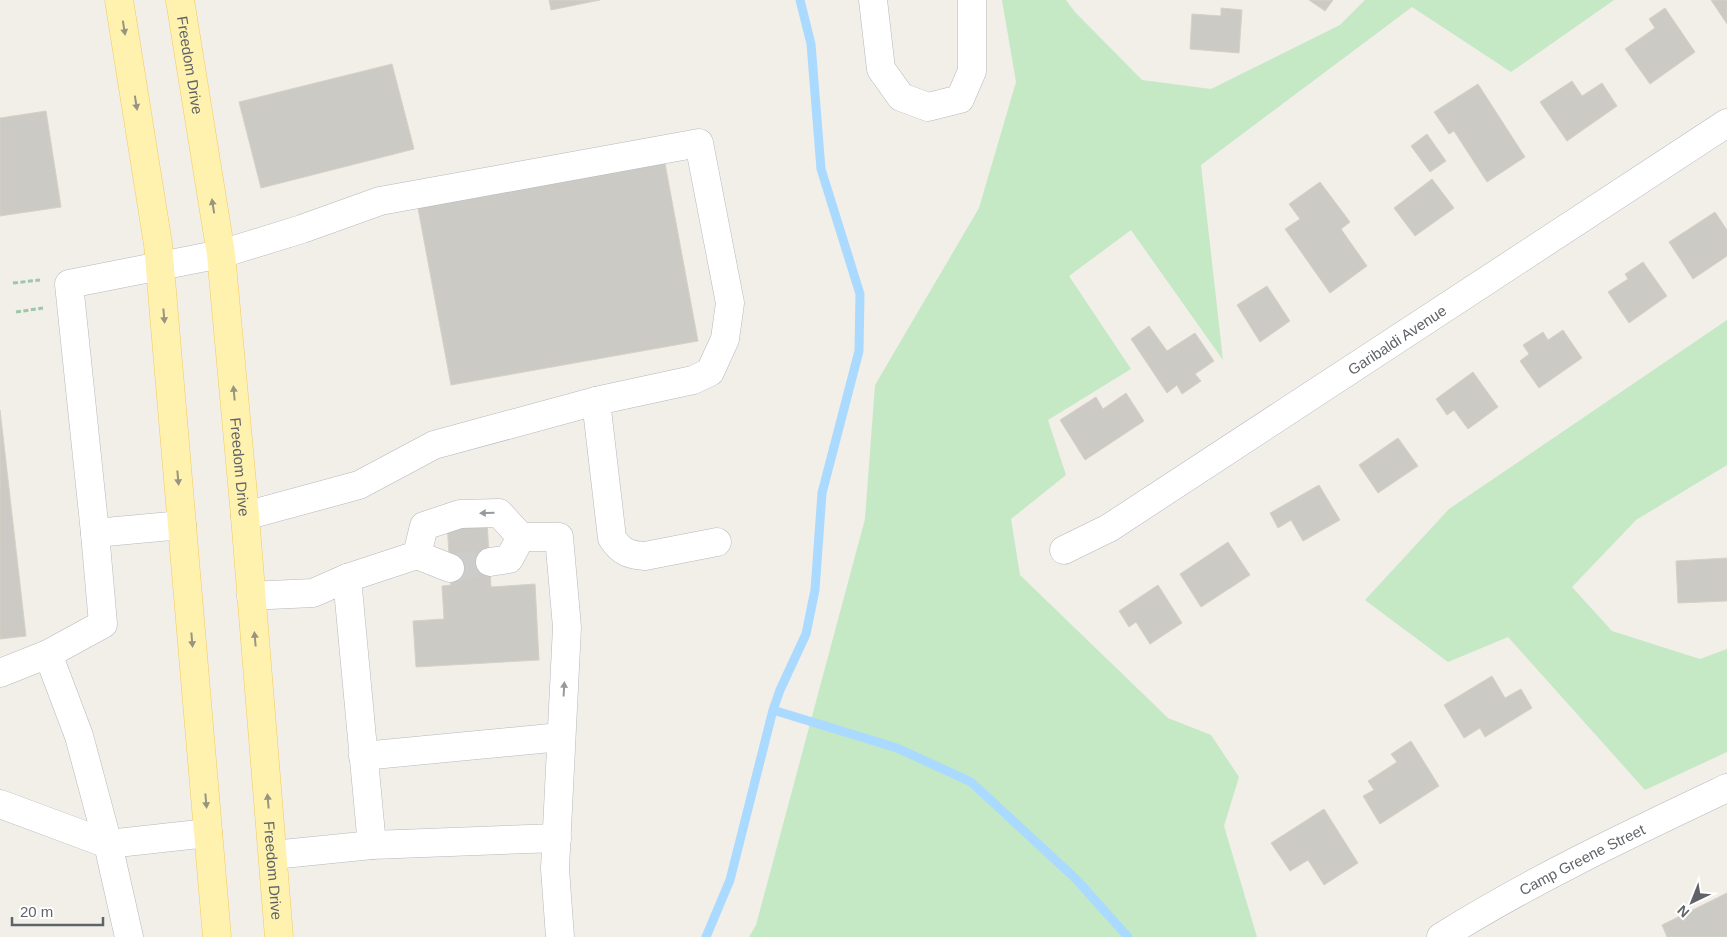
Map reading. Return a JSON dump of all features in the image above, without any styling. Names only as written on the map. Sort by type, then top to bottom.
[{"type":"main road","points":[[119,0],[158,244],[217,937]]},
{"type":"main road","name":"Freedom Drive","points":[[180,0],[221,254],[280,937]]},
{"type":"street","points":[[873,0],[881,69],[900,97],[928,107],[960,99],[972,71],[972,0]]},
{"type":"street","name":"Garibaldi Avenue","points":[[1064,550],[1108,528],[1727,123]]},
{"type":"street","points":[[0,673],[48,654],[103,624],[69,284],[221,254],[302,229],[380,201],[699,143],[730,303],[725,339],[710,372],[692,380],[596,401],[434,444],[358,485],[245,516]]},
{"type":"street","points":[[596,401],[612,538],[618,548],[633,555],[645,556],[717,542]]},
{"type":"street","points":[[417,555],[424,526],[460,514],[499,513],[520,538]]},
{"type":"street","points":[[95,533],[182,525]]},
{"type":"street","points":[[520,538],[559,537],[567,627],[555,869],[560,937]]},
{"type":"street","points":[[490,562],[509,559],[520,538]]},
{"type":"street","points":[[251,596],[313,593],[347,578],[417,555],[450,568]]},
{"type":"street","points":[[347,578],[372,845]]},
{"type":"street","points":[[48,654],[79,736],[108,844],[129,937]]},
{"type":"street","points":[[364,756],[561,738]]},
{"type":"street","name":"Camp Greene Street","points":[[1441,937],[1463,923],[1597,850],[1727,788]]},
{"type":"street","points":[[0,804],[108,844],[208,833]]},
{"type":"street","points":[[273,856],[372,845],[556,838]]},
{"type":"green space","points":[[1002,0],[1066,0],[1075,12],[1142,80],[1211,89],[1340,25],[1365,0],[1614,0],[1511,72],[1412,7],[1201,165],[1223,360],[1131,230],[1069,276],[1131,369],[1048,420],[1066,475],[1011,519],[1020,575],[1168,718],[1211,735],[1239,777],[1224,826],[1257,937],[749,937],[756,925],[865,519],[875,385],[979,208],[1016,82]]},
{"type":"green space","points":[[1727,320],[1727,465],[1636,520],[1572,587],[1612,631],[1700,659],[1727,649],[1727,752],[1645,790],[1508,637],[1448,662],[1365,600],[1449,509]]},
{"type":"building","points":[[549,0],[600,0],[551,10]]},
{"type":"building","points":[[1309,0],[1333,0],[1325,11]]},
{"type":"building","points":[[1711,0],[1727,0],[1727,24]]},
{"type":"building","points":[[1221,8],[1242,10],[1239,53],[1190,49],[1192,14],[1221,16]]},
{"type":"building","points":[[1665,8],[1695,52],[1650,84],[1625,49],[1655,28],[1649,19]]},
{"type":"building","points":[[392,64],[414,149],[261,188],[239,102]]},
{"type":"building","points":[[1572,81],[1582,96],[1602,83],[1617,106],[1567,141],[1540,102]]},
{"type":"building","points":[[1478,84],[1525,157],[1487,182],[1454,131],[1449,134],[1434,112]]},
{"type":"building","points":[[46,111],[61,207],[0,216],[0,118]]},
{"type":"building","points":[[1427,134],[1446,161],[1430,172],[1411,146]]},
{"type":"building","points":[[664,158],[698,341],[451,385],[417,203]]},
{"type":"building","points":[[1432,179],[1454,208],[1415,236],[1394,208]]},
{"type":"building","points":[[1320,182],[1350,222],[1341,229],[1367,266],[1330,293],[1285,229],[1300,219],[1289,204]]},
{"type":"building","points":[[1715,212],[1727,230],[1727,256],[1693,279],[1669,242]]},
{"type":"building","points":[[1643,262],[1667,296],[1629,323],[1608,292],[1628,279],[1625,274]]},
{"type":"building","points":[[1267,286],[1290,321],[1260,342],[1237,305]]},
{"type":"building","points":[[1149,326],[1167,351],[1195,333],[1214,361],[1195,374],[1201,381],[1182,394],[1177,385],[1167,393],[1131,339]]},
{"type":"building","points":[[1563,330],[1582,358],[1539,388],[1520,361],[1529,354],[1523,345],[1543,332],[1548,340]]},
{"type":"building","points":[[1473,372],[1498,407],[1468,429],[1454,410],[1447,415],[1436,399]]},
{"type":"building","points":[[1126,393],[1144,421],[1085,460],[1060,420],[1096,397],[1103,409]]},
{"type":"building","points":[[0,410],[26,636],[0,639]]},
{"type":"building","points":[[1398,438],[1418,466],[1378,493],[1359,465]]},
{"type":"building","points":[[1319,485],[1340,520],[1303,541],[1291,520],[1278,528],[1270,513]]},
{"type":"building","points":[[487,521],[491,587],[535,584],[539,660],[416,667],[413,621],[444,619],[442,586],[451,585],[447,523]]},
{"type":"building","points":[[1228,542],[1250,575],[1201,607],[1180,574]]},
{"type":"building","points":[[1727,558],[1727,601],[1678,603],[1676,561]]},
{"type":"building","points":[[1158,585],[1182,623],[1150,644],[1136,622],[1129,627],[1119,611]]},
{"type":"building","points":[[1492,676],[1505,698],[1521,689],[1532,708],[1485,737],[1480,728],[1464,738],[1444,705]]},
{"type":"building","points":[[1411,741],[1439,786],[1380,824],[1363,796],[1374,790],[1368,781],[1397,762],[1391,754]]},
{"type":"building","points":[[1324,809],[1358,863],[1324,885],[1308,860],[1290,871],[1271,843]]},
{"type":"building","points":[[1727,893],[1727,937],[1667,937],[1662,925]]},
{"type":"waterway","points":[[706,937],[730,880],[773,710],[780,690],[806,634],[815,590],[822,493],[859,351],[860,294],[821,169],[811,44],[800,0]]},
{"type":"waterway","points":[[773,710],[897,748],[971,782],[1076,879],[1128,937]]},
{"type":"tunnel","points":[[450,568],[490,562]]}]
